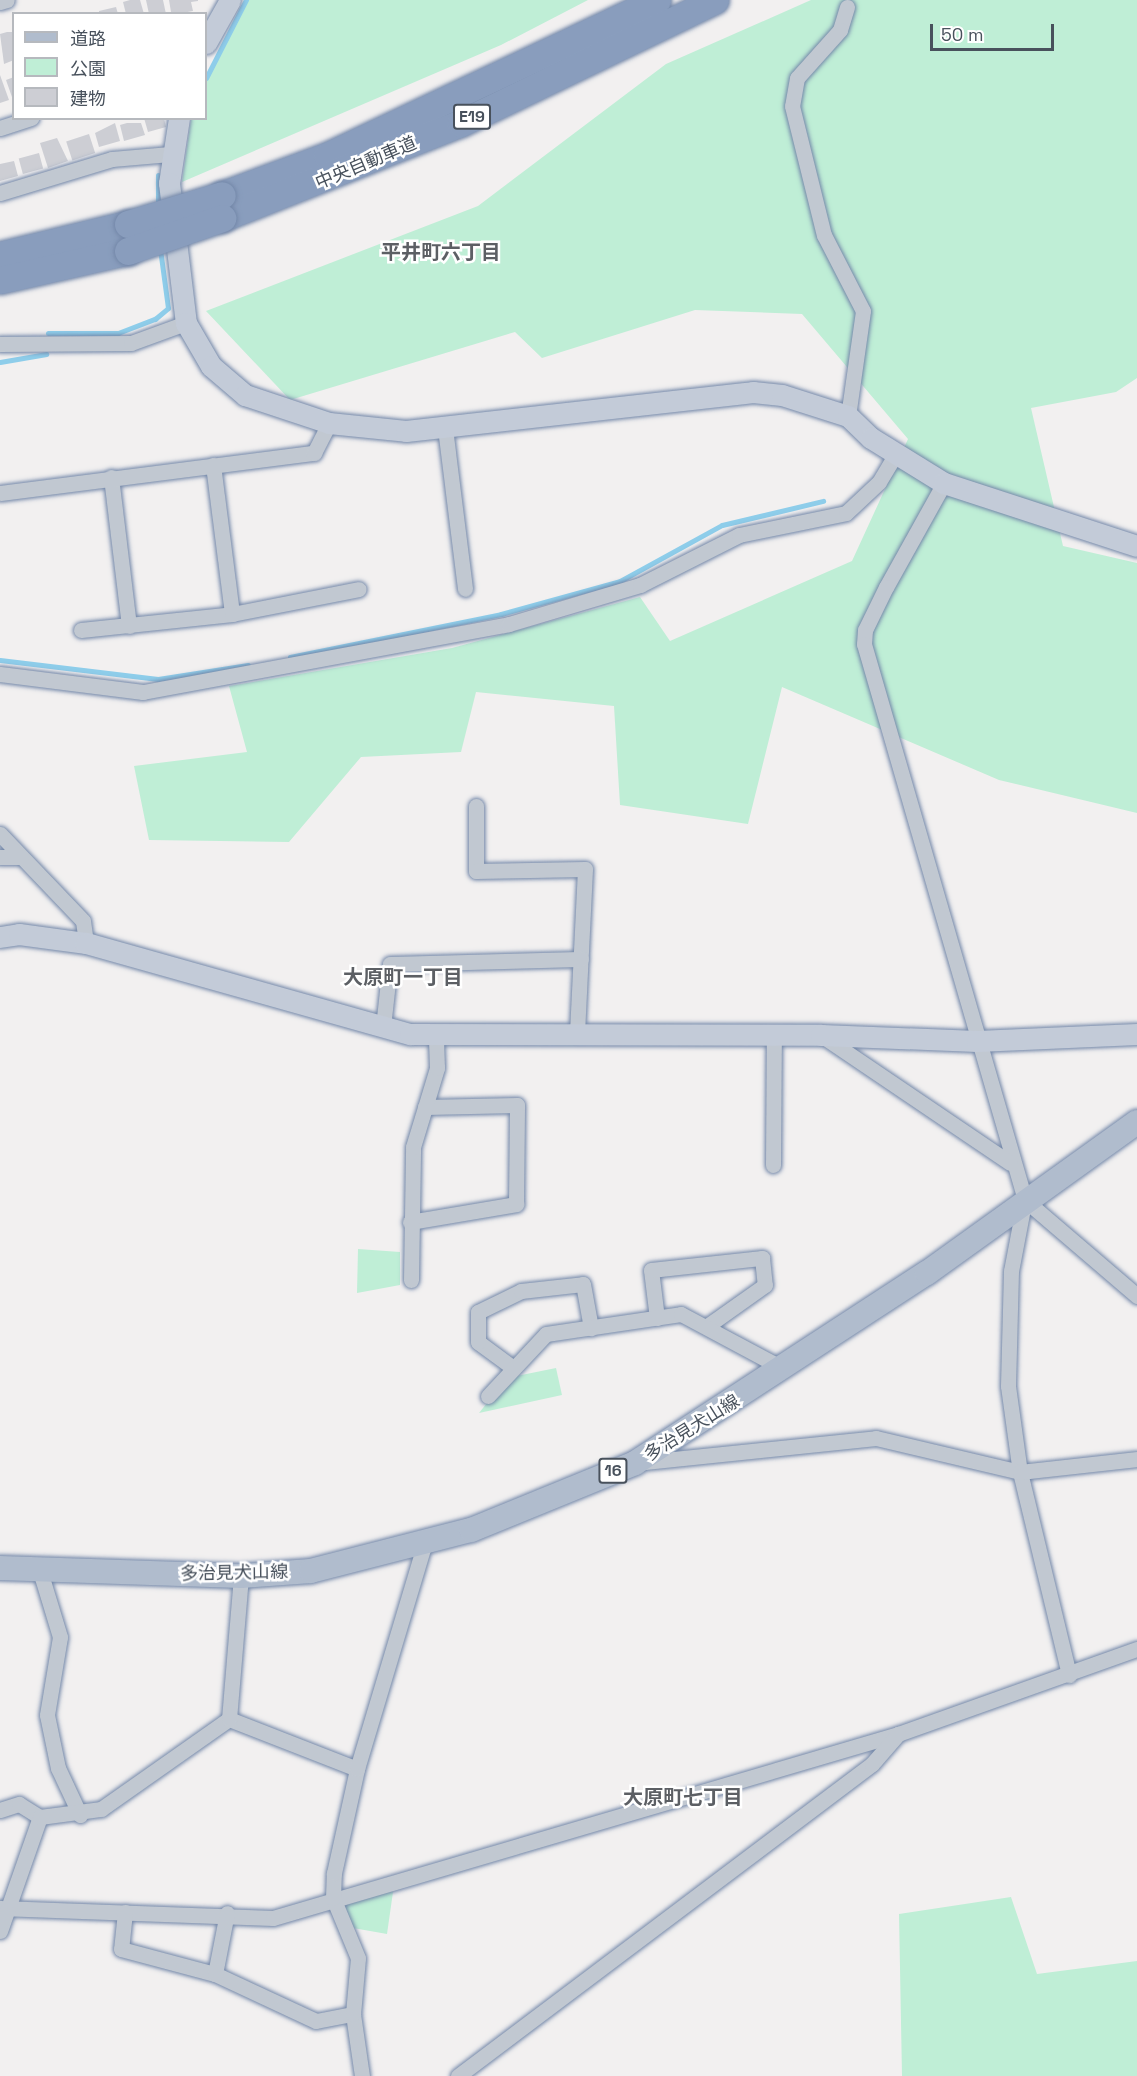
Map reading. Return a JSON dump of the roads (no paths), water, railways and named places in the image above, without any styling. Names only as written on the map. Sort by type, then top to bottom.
[{"type":"highway","name":"中央自動車道","points":[[0,280],[128,251],[657,0]]},
{"type":"highway","name":"中央自動車道","points":[[0,255],[128,224],[222,207],[461,123],[715,0]]},
{"type":"main road","name":"多治見犬山線","points":[[0,1568],[241,1576],[311,1571],[424,1545],[635,1463],[783,1369],[1137,1122]]},
{"type":"street","points":[[0,2],[7,0]]},
{"type":"street","points":[[207,41],[230,0]]},
{"type":"street","points":[[847,8],[840,30],[797,78],[792,106],[824,235],[863,311],[848,416]]},
{"type":"street","points":[[0,128],[25,120]]},
{"type":"street","points":[[178,120],[170,154],[174,257],[186,323],[211,366],[245,395],[329,423],[406,430],[445,428],[753,392],[818,404],[848,416],[896,454],[944,483],[1137,546]]},
{"type":"street","points":[[0,193],[112,159],[170,154]]},
{"type":"street","points":[[0,344],[131,344],[186,323]]},
{"type":"street","points":[[0,493],[111,477],[314,453],[329,423]]},
{"type":"street","points":[[445,428],[465,589]]},
{"type":"street","points":[[0,674],[143,692],[510,624],[640,585],[739,535],[846,513],[862,501],[896,454]]},
{"type":"street","points":[[213,465],[232,614]]},
{"type":"street","points":[[111,477],[129,626]]},
{"type":"street","points":[[944,483],[886,586],[865,630],[864,644],[1010,1163],[1024,1200],[1137,1296]]},
{"type":"street","points":[[81,630],[232,614],[359,589]]},
{"type":"street","points":[[476,806],[476,871],[585,870],[578,1034]]},
{"type":"street","points":[[0,834],[84,921],[86,943]]},
{"type":"street","points":[[0,857],[21,857]]},
{"type":"street","points":[[0,937],[86,943],[383,1027],[436,1035],[821,1035],[977,1041],[1137,1034]]},
{"type":"street","points":[[383,1027],[390,964],[581,959]]},
{"type":"street","points":[[411,1280],[410,1222],[413,1147],[437,1068],[436,1035]]},
{"type":"street","points":[[773,1165],[774,1035]]},
{"type":"street","points":[[821,1035],[1010,1163]]},
{"type":"street","points":[[410,1222],[516,1204],[517,1105],[425,1107]]},
{"type":"street","points":[[1024,1200],[1011,1271],[1007,1343],[1020,1472],[1069,1675]]},
{"type":"street","points":[[657,1318],[651,1269],[762,1258],[765,1285],[706,1327]]},
{"type":"street","points":[[512,1367],[478,1342],[478,1312],[521,1291],[582,1284],[591,1328]]},
{"type":"street","points":[[488,1396],[512,1367],[546,1334],[681,1314],[783,1369]]},
{"type":"street","points":[[635,1463],[876,1438],[1020,1472],[1137,1459]]},
{"type":"street","points":[[362,2076],[353,2014],[358,1958],[333,1899],[357,1769],[424,1545]]},
{"type":"street","points":[[40,1571],[60,1637],[47,1715],[58,1768],[80,1815]]},
{"type":"street","points":[[229,1719],[241,1576]]},
{"type":"street","points":[[4,1908],[125,1912],[227,1912],[273,1918],[898,1734],[1137,1649]]},
{"type":"street","points":[[229,1719],[357,1769]]},
{"type":"street","points":[[0,1810],[19,1804],[39,1817],[80,1815],[101,1809],[229,1719]]},
{"type":"street","points":[[458,2076],[872,1764],[898,1734]]},
{"type":"street","points":[[0,1931],[4,1908],[39,1817]]},
{"type":"street","points":[[125,1912],[121,1949],[215,1974],[316,2021],[353,2014]]},
{"type":"street","points":[[215,1974],[227,1912]]},
{"type":"waterway","points":[[207,76],[246,0]]},
{"type":"waterway","points":[[158,175],[158,206]]},
{"type":"waterway","points":[[48,333],[118,333],[155,319],[168,308],[160,249]]},
{"type":"waterway","points":[[0,362],[46,354]]},
{"type":"waterway","points":[[290,657],[501,614],[620,581],[722,525],[823,501]]},
{"type":"waterway","points":[[0,660],[158,679],[248,665]]},
{"type":"district","name":"平井町六丁目","points":[[441,252]]},
{"type":"district","name":"大原町一丁目","points":[[403,977]]},
{"type":"district","name":"大原町七丁目","points":[[683,1797]]}]
